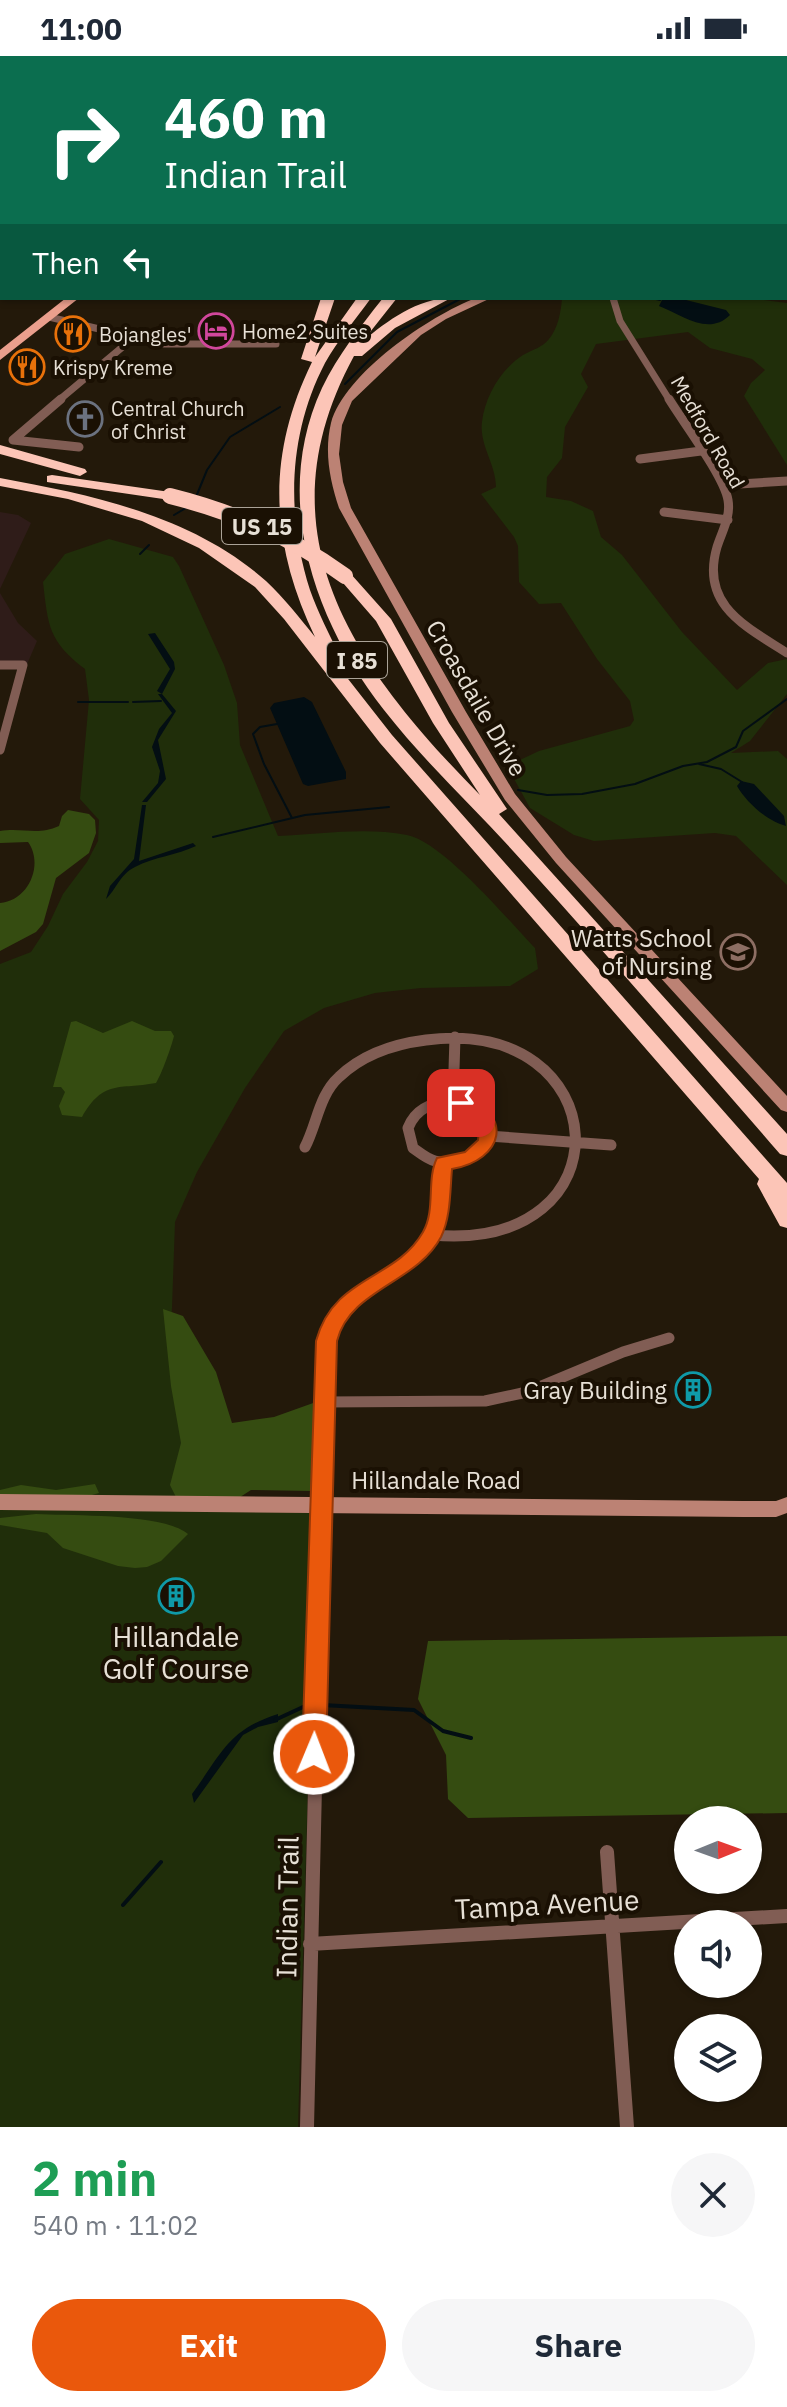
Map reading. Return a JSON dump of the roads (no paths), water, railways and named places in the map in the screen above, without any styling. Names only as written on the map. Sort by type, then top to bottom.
[{"type":"highway","points":[[297,409],[305,368],[327,300]]},
{"type":"highway","name":"I 85","points":[[362,300],[329,343],[297,409],[286,459],[287,524],[302,588],[342,680],[386,739],[787,1197]]},
{"type":"highway","name":"I 85","points":[[388,300],[350,347],[330,383],[311,437],[305,480],[306,523],[323,590],[342,633],[374,686],[787,1148]]},
{"type":"highway","points":[[330,383],[382,331],[440,300]]},
{"type":"highway","points":[[0,449],[153,492]]},
{"type":"highway","name":"US 15","points":[[0,470],[170,496],[253,522],[310,550],[345,576],[369,601],[391,632],[441,723],[499,810],[511,837]]},
{"type":"highway","name":"US 15","points":[[0,482],[47,489],[118,509],[188,537],[251,577],[282,605],[317,653],[342,680]]},
{"type":"highway","points":[[0,494],[118,509]]},
{"type":"highway","points":[[760,1165],[778,1209],[787,1220]]},
{"type":"main road","points":[[0,356],[70,300]]},
{"type":"street","name":"Croasdaile Drive","points":[[481,300],[415,331],[348,399],[338,421],[334,449],[337,481],[345,508],[465,724],[510,797],[561,860],[787,1106]]},
{"type":"street","name":"Medford Road","points":[[614,300],[620,321],[723,485],[729,500],[728,520],[712,565],[714,591],[736,619],[787,653]]},
{"type":"street","points":[[49,317],[132,339],[173,345],[276,344]]},
{"type":"street","points":[[79,447],[13,440],[132,339]]},
{"type":"street","points":[[640,459],[701,451]]},
{"type":"street","points":[[723,485],[787,481]]},
{"type":"street","points":[[664,512],[728,520]]},
{"type":"street","points":[[0,665],[23,665],[1,745]]},
{"type":"street","points":[[453,1102],[455,1037]]},
{"type":"street","points":[[305,1147],[322,1099],[330,1086],[353,1063],[398,1042],[455,1037],[498,1045],[516,1052],[545,1071],[571,1103],[578,1143],[570,1175],[562,1188],[514,1225],[464,1237],[432,1235],[438,1216],[444,1163]]},
{"type":"street","points":[[453,1102],[469,1106],[482,1116],[488,1136],[483,1149],[470,1158],[444,1163],[426,1158],[413,1148],[408,1128],[420,1110],[435,1103],[453,1102]]},
{"type":"street","points":[[488,1136],[611,1145]]},
{"type":"street","name":"Indian Trail","points":[[307,2127],[326,1341],[341,1309],[361,1291],[409,1262],[432,1235]]},
{"type":"street","points":[[324,1402],[485,1401],[527,1392],[623,1352],[669,1338]]},
{"type":"street","name":"Hillandale Road","points":[[0,1502],[783,1509]]},
{"type":"street","points":[[607,1852],[627,2127]]},
{"type":"street","name":"Tampa Avenue","points":[[310,1944],[787,1916]]},
{"type":"waterway","points":[[345,384],[397,332],[458,300]]},
{"type":"waterway","points":[[196,497],[207,470],[230,437],[280,407]]},
{"type":"waterway","points":[[174,515],[186,508]]},
{"type":"waterway","points":[[140,554],[149,545]]},
{"type":"waterway","points":[[518,790],[547,795],[582,794],[635,784],[683,766],[707,762],[736,747],[743,731],[787,699]]},
{"type":"waterway","points":[[133,702],[161,701]]},
{"type":"waterway","points":[[78,702],[128,702]]},
{"type":"waterway","points":[[277,724],[260,727],[253,734],[264,764],[292,818]]},
{"type":"waterway","points":[[699,764],[721,769],[742,782]]},
{"type":"waterway","points":[[213,837],[305,815],[389,807]]},
{"type":"waterway","points":[[322,1705],[414,1710],[443,1731],[471,1738]]},
{"type":"waterway","points":[[275,1720],[303,1707]]},
{"type":"waterway","points":[[123,1905],[161,1862]]},
{"type":"place","name":"Home2 Suites","points":[[216,331]]},
{"type":"place","name":"Bojangles'","points":[[73,334]]},
{"type":"place","name":"Krispy Kreme","points":[[27,367]]},
{"type":"place","name":"Central Church of Christ","points":[[85,419]]},
{"type":"place","name":"Watts School of Nursing","points":[[738,952]]},
{"type":"place","name":"Gray Building","points":[[693,1390]]},
{"type":"place","name":"Hillandale Golf Course","points":[[176,1596]]}]
